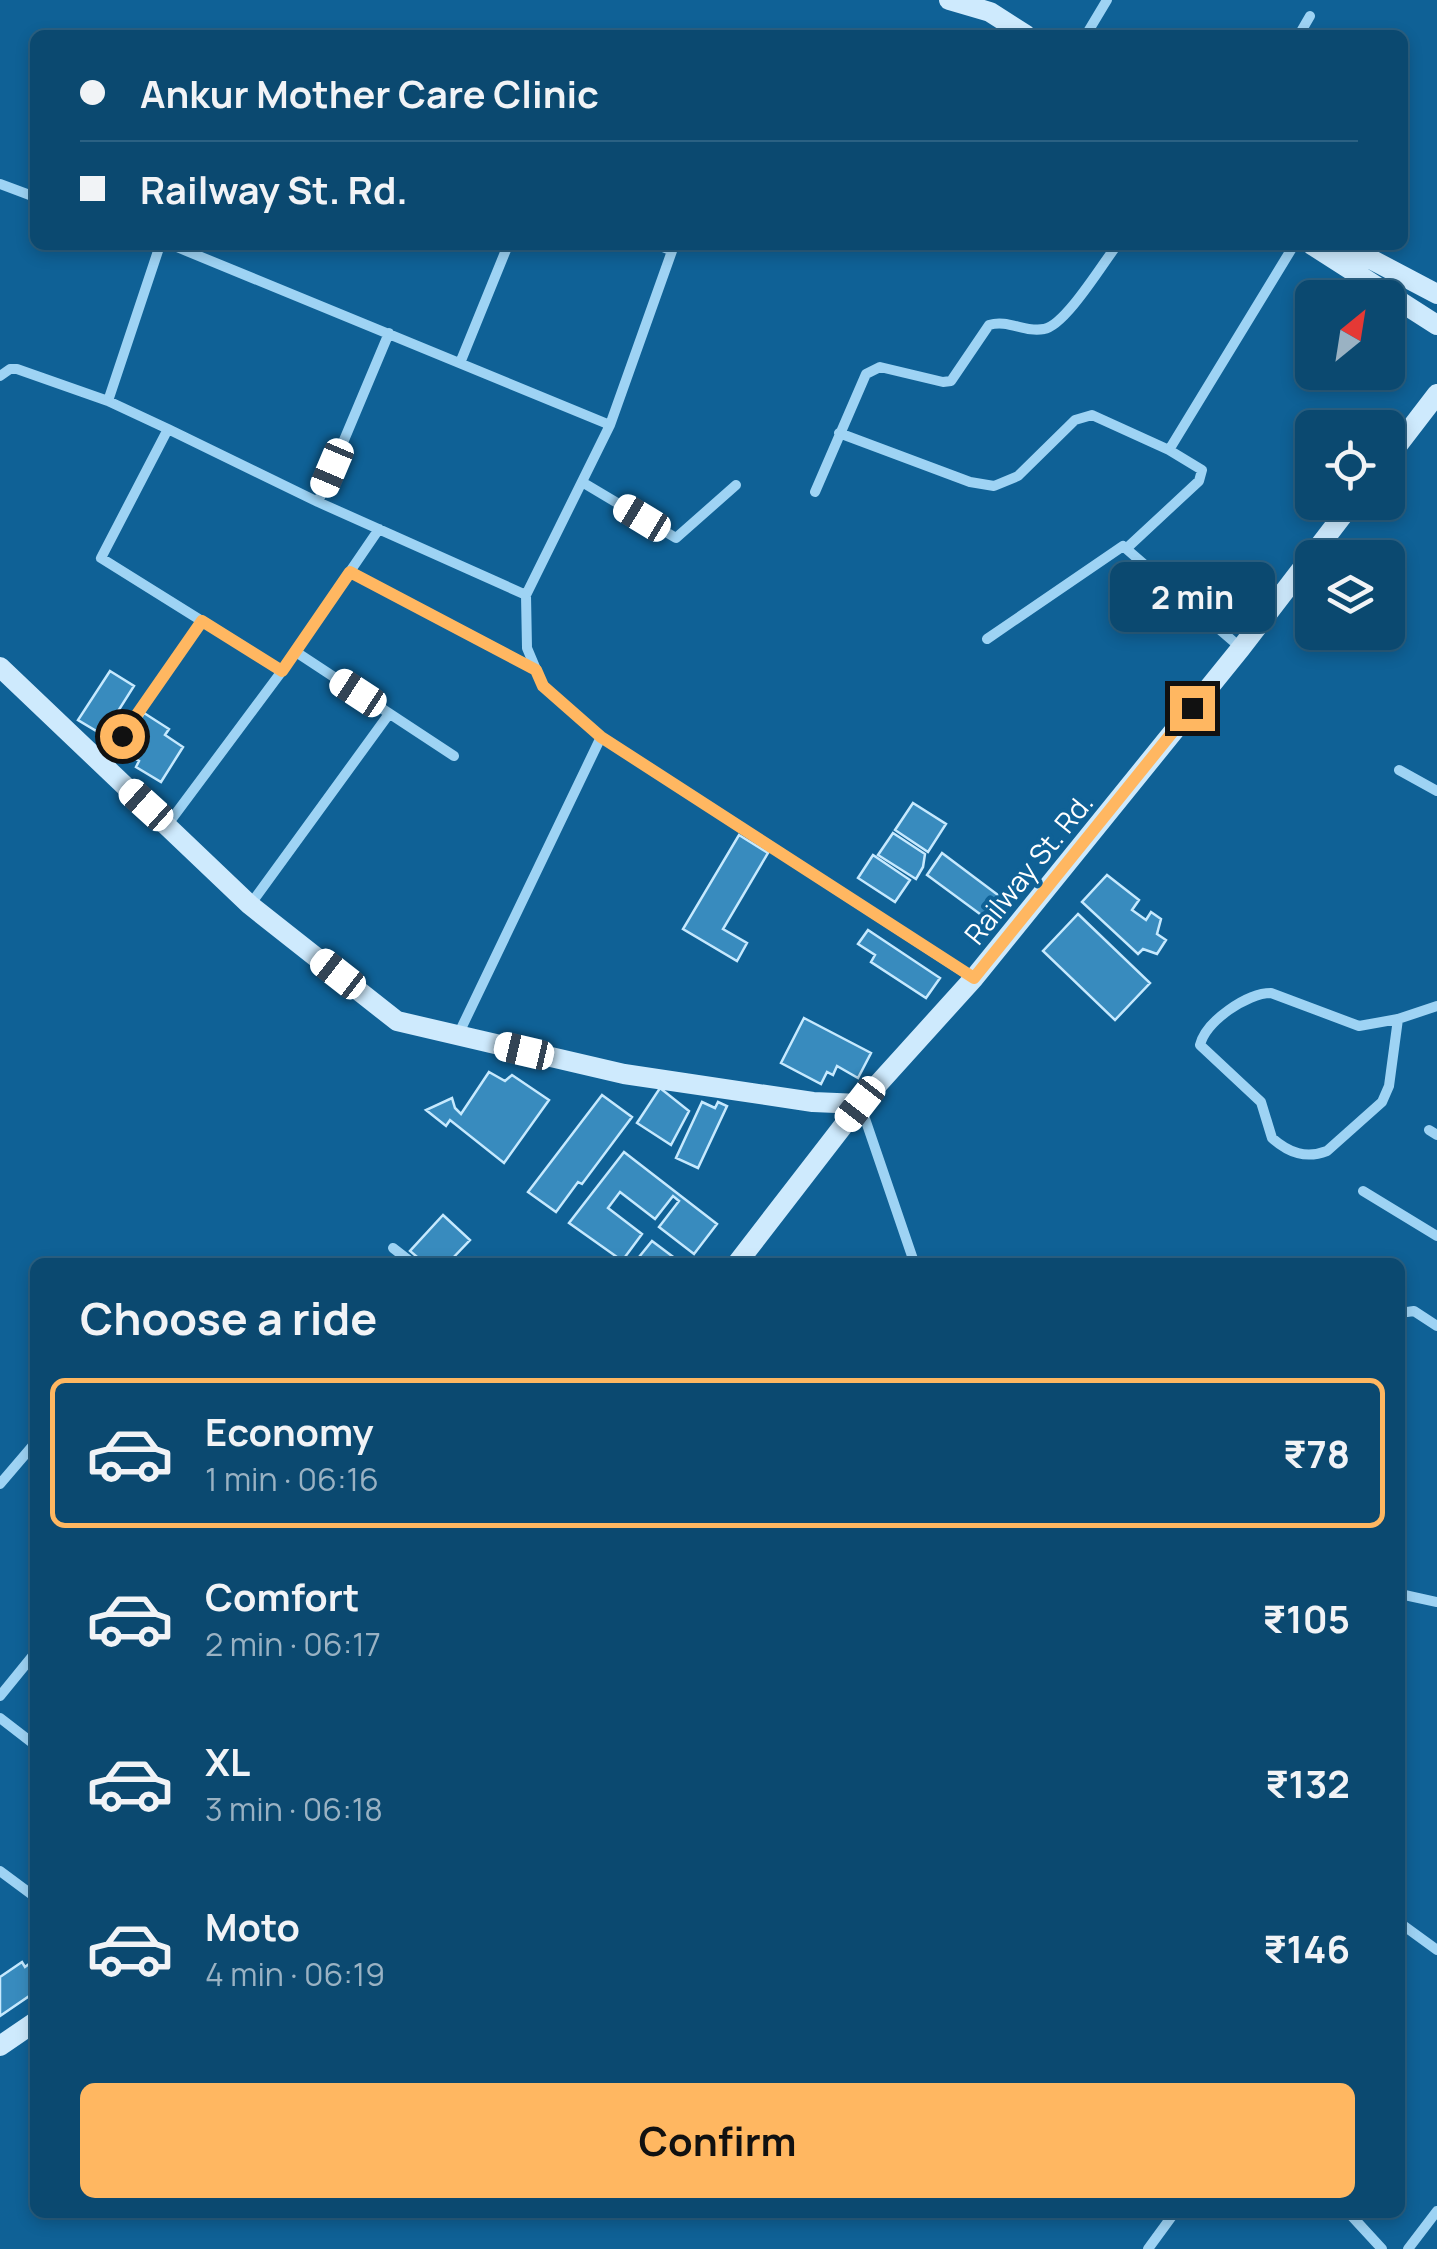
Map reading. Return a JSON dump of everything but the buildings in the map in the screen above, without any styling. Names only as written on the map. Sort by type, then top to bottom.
[{"type":"street","points":[[949,0],[986,6],[1019,30]]},
{"type":"street","points":[[1089,30],[1107,0]]},
{"type":"street","points":[[1302,30],[1310,16]]},
{"type":"street","points":[[0,184],[30,194]]},
{"type":"street","points":[[108,401],[158,250]]},
{"type":"street","points":[[184,250],[610,425]]},
{"type":"street","points":[[460,363],[506,250]]},
{"type":"street","points":[[670,250],[610,425],[526,596],[527,648],[536,670],[543,686],[601,737],[974,978]]},
{"type":"street","points":[[815,492],[860,381],[872,369],[951,381],[989,325],[1006,322],[1049,329],[1113,250]]},
{"type":"street","points":[[1169,450],[1291,250]]},
{"type":"street","points":[[1320,250],[1437,324]]},
{"type":"street","points":[[1353,250],[1437,294]]},
{"type":"street","points":[[318,502],[390,334]]},
{"type":"street","points":[[0,376],[17,369],[108,401],[526,596]]},
{"type":"street","points":[[1405,436],[1437,394]]},
{"type":"street","points":[[839,433],[982,486],[1018,476],[1084,415],[1092,415],[1169,450],[1196,465],[1202,474],[1128,547]]},
{"type":"street","points":[[168,428],[101,558],[282,671]]},
{"type":"street","points":[[582,482],[676,538],[736,484]]},
{"type":"street","name":"Railway St. Rd.","points":[[741,1258],[860,1104],[974,978],[1241,648],[1339,520]]},
{"type":"street","points":[[168,824],[296,652],[379,529]]},
{"type":"street","points":[[988,638],[1120,546],[1128,547],[1241,648]]},
{"type":"street","points":[[350,572],[536,670]]},
{"type":"street","points":[[102,766],[202,621]]},
{"type":"street","points":[[296,652],[454,756]]},
{"type":"street","points":[[0,667],[250,905],[397,1021],[624,1074],[813,1102],[860,1104],[913,1258]]},
{"type":"street","points":[[250,905],[389,714]]},
{"type":"street","points":[[458,1035],[601,737]]},
{"type":"street","points":[[1399,770],[1437,791]]},
{"type":"street","points":[[1398,1019],[1389,1086],[1382,1102],[1317,1155],[1295,1153],[1272,1138],[1261,1102],[1200,1045],[1206,1031],[1250,996],[1260,993],[1271,993],[1359,1026],[1437,1006]]},
{"type":"street","points":[[1363,1192],[1437,1236]]},
{"type":"street","points":[[393,1248],[405,1258]]},
{"type":"street","points":[[1405,1312],[1414,1311],[1437,1326]]},
{"type":"street","points":[[0,1484],[30,1449]]},
{"type":"street","points":[[1405,1595],[1437,1602]]},
{"type":"street","points":[[0,1696],[30,1659]]},
{"type":"street","points":[[0,1718],[30,1741]]},
{"type":"street","points":[[0,1871],[30,1893]]},
{"type":"street","points":[[1405,1927],[1437,1950]]},
{"type":"street","points":[[0,2046],[30,2025]]},
{"type":"street","points":[[1408,2249],[1437,2211]]},
{"type":"street","points":[[1148,2249],[1171,2218]]},
{"type":"street","points":[[1354,2218],[1382,2249]]},
{"type":"route","points":[[122,736],[202,621],[282,671],[350,572],[536,670],[543,686],[601,737],[974,978],[1192,708]]}]
